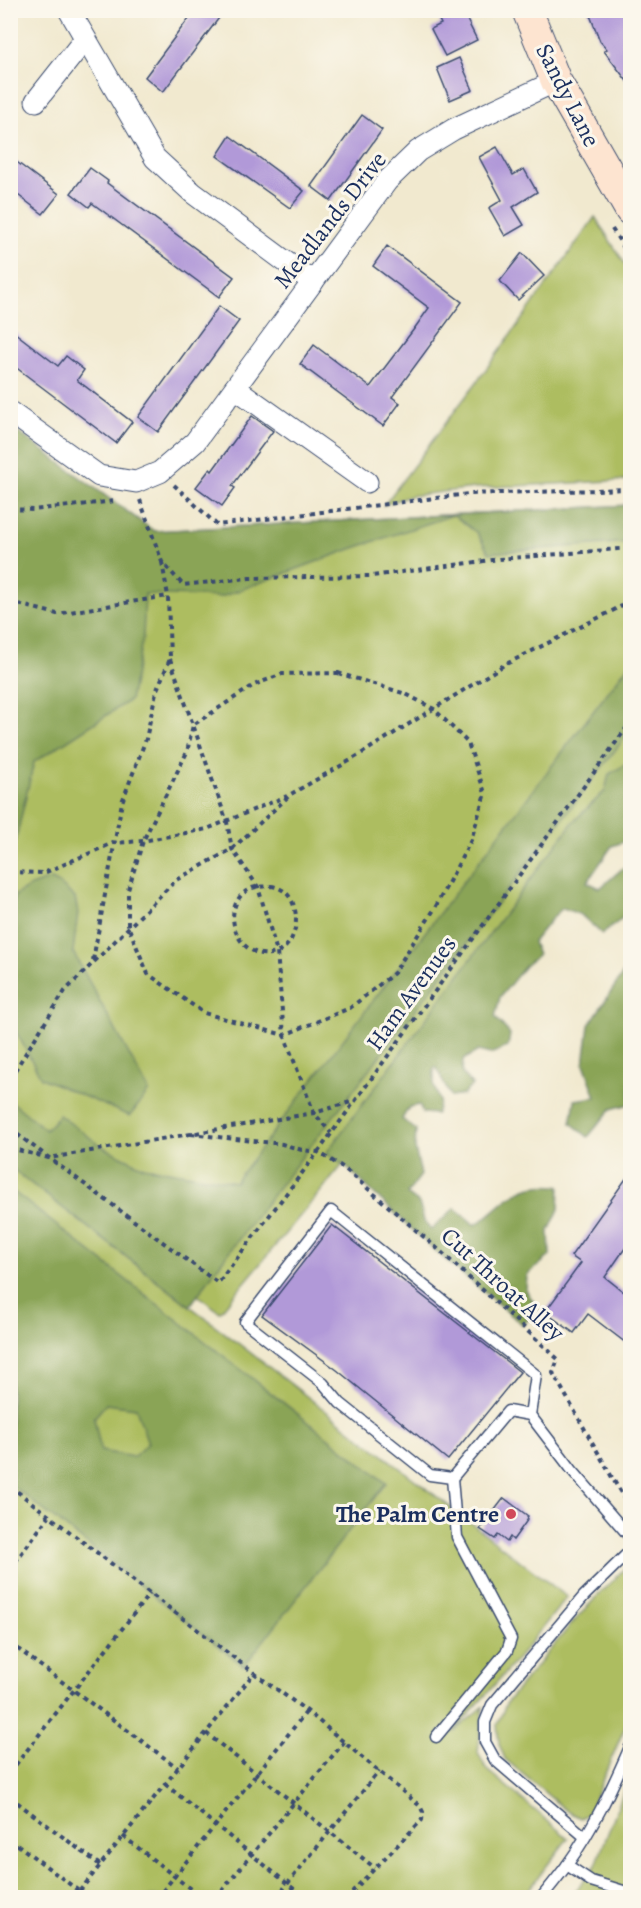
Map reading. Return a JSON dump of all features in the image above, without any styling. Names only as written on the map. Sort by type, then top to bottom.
[{"type":"street","points":[[69,10],[155,158],[193,193],[313,282]]},
{"type":"street","name":"Sandy Lane","points":[[527,10],[556,81],[630,210]]},
{"type":"street","points":[[36,101],[85,39]]},
{"type":"street","name":"Meadlands Drive","points":[[136,482],[160,472],[195,442],[387,181],[418,151],[454,129],[556,81]]},
{"type":"street","points":[[235,388],[367,482]]},
{"type":"street","points":[[10,411],[99,476],[136,482]]},
{"type":"lane","points":[[452,1478],[430,1475],[340,1403],[323,1383],[245,1322],[331,1211],[536,1375],[530,1415]]},
{"type":"lane","points":[[436,1737],[507,1651],[511,1639],[457,1537],[452,1478],[508,1411],[530,1415],[572,1470],[630,1537]]},
{"type":"lane","points":[[585,1837],[495,1760],[485,1742],[485,1722],[492,1705],[584,1596],[630,1551]]},
{"type":"lane","points":[[541,1898],[585,1837],[611,1790],[630,1748]]},
{"type":"lane","points":[[567,1865],[591,1881],[630,1893]]},
{"type":"path","points":[[160,472],[217,525],[468,494],[630,489]]},
{"type":"path","points":[[136,482],[139,498],[162,562],[168,596],[170,659],[227,822],[232,849],[258,887],[277,952],[284,1035],[314,1113],[331,1133]]},
{"type":"path","points":[[10,509],[33,510],[116,501]]},
{"type":"path","points":[[162,562],[183,585],[249,578],[372,576],[500,559],[630,548]]},
{"type":"path","points":[[10,602],[57,614],[168,596]]},
{"type":"path","points":[[10,872],[44,873],[114,843],[143,841],[207,829],[227,822],[291,794],[351,760],[504,665],[630,602]]},
{"type":"path","points":[[93,961],[122,802],[146,739],[156,692],[170,659]]},
{"type":"path","points":[[282,674],[338,674],[406,693],[434,709],[468,743],[485,793],[471,840],[435,908],[394,973],[350,1008],[284,1035],[204,1012],[148,974],[128,926],[128,890],[143,841],[187,752],[193,725],[254,685],[282,674]]},
{"type":"path","name":"Ham Avenues","points":[[50,1158],[218,1283],[318,1152],[630,723]]},
{"type":"path","points":[[10,1078],[65,991],[93,961],[176,880],[232,849],[291,794]]},
{"type":"path","points":[[258,887],[276,887],[284,892],[293,903],[296,930],[286,948],[277,952],[262,954],[247,948],[233,926],[232,918],[238,901],[245,893],[258,887]]},
{"type":"path","points":[[10,1148],[50,1158],[314,1113],[355,1101]]},
{"type":"path","points":[[10,1129],[50,1158]]},
{"type":"path","points":[[191,1134],[282,1144],[318,1152]]},
{"type":"path","name":"Cut Throat Alley","points":[[318,1152],[344,1168],[439,1250],[558,1359],[553,1373],[630,1509]]},
{"type":"path","points":[[10,1486],[307,1711],[420,1806],[423,1812],[422,1820],[345,1898]]},
{"type":"path","points":[[10,1569],[49,1516]]},
{"type":"path","points":[[10,1772],[150,1593]]},
{"type":"path","points":[[10,1643],[178,1768]]},
{"type":"path","points":[[74,1898],[254,1673]]},
{"type":"path","points":[[157,1898],[307,1711]]},
{"type":"path","points":[[206,1733],[375,1868]]},
{"type":"path","points":[[216,1898],[344,1742]]},
{"type":"path","points":[[276,1898],[379,1771]]},
{"type":"path","points":[[165,1784],[305,1898]]},
{"type":"path","points":[[10,1797],[100,1865]]},
{"type":"path","points":[[123,1836],[202,1898]]},
{"type":"path","points":[[10,1839],[88,1898]]},
{"type":"green space","points":[[595,217],[630,272],[630,480],[475,488],[410,496],[384,505],[479,379]]},
{"type":"green space","points":[[10,427],[154,531],[630,505],[630,790],[346,1161],[220,1312],[11,1157]]},
{"type":"green space","points":[[11,427],[154,531],[630,505],[630,542],[489,553],[477,533],[453,515],[351,549],[221,597],[145,594],[143,637],[130,700],[34,762],[11,860]]},
{"type":"green space","points":[[630,663],[630,731],[222,1261],[190,1306],[11,1168],[11,1101],[46,1130],[59,1115],[103,1147],[144,1167],[235,1182]]},
{"type":"green space","points":[[630,756],[630,838],[612,846],[587,882],[600,888],[630,862],[630,909],[602,934],[581,915],[563,908],[554,916],[533,942],[538,955],[525,966],[500,997],[495,1017],[510,1034],[508,1047],[490,1054],[478,1051],[463,1060],[462,1073],[472,1085],[463,1095],[451,1097],[437,1068],[434,1068],[434,1086],[440,1101],[436,1114],[423,1113],[419,1105],[409,1107],[402,1119],[416,1130],[415,1148],[421,1175],[407,1194],[419,1203],[424,1221],[431,1230],[455,1208],[475,1225],[504,1202],[527,1188],[560,1186],[559,1209],[549,1231],[550,1256],[527,1275],[526,1290],[538,1309],[523,1325],[435,1251],[346,1167],[326,1153],[573,822],[605,791],[609,774],[627,764]]},
{"type":"green space","points":[[50,879],[61,885],[75,898],[78,912],[73,952],[149,1091],[130,1116],[41,1078],[11,1022],[11,909],[15,895]]},
{"type":"green space","points":[[630,963],[630,1104],[611,1109],[588,1137],[571,1123],[575,1100],[596,1097],[584,1064],[589,1025]]},
{"type":"green space","points":[[11,1168],[567,1597],[520,1656],[452,1733],[483,1707],[478,1753],[487,1770],[568,1838],[523,1897],[11,1897]]},
{"type":"green space","points":[[10,1189],[386,1483],[244,1666],[11,1485]],"holes":[[[106,1404],[136,1408],[148,1443],[133,1457],[101,1451],[94,1418]]]},
{"type":"green space","points":[[630,1563],[630,1715],[588,1814],[581,1818],[568,1812],[505,1759],[499,1744],[497,1725],[507,1702],[568,1628]]},
{"type":"green space","points":[[630,1774],[630,1897],[570,1898],[596,1865]]},
{"type":"building","points":[[195,10],[225,10],[163,92],[145,77]]},
{"type":"building","points":[[434,10],[462,10],[477,40],[445,56],[431,29],[441,24]]},
{"type":"building","points":[[588,10],[627,10],[630,18],[630,85],[604,51],[607,49],[600,41]]},
{"type":"building","points":[[459,58],[473,90],[450,100],[437,68]]},
{"type":"building","points":[[362,115],[382,130],[331,201],[311,186]]},
{"type":"building","points":[[230,136],[304,191],[290,208],[217,156]]},
{"type":"building","points":[[497,147],[513,175],[524,169],[537,192],[513,207],[524,225],[505,236],[489,208],[502,200],[479,157]]},
{"type":"building","points":[[10,157],[59,194],[43,214],[10,189]]},
{"type":"building","points":[[90,168],[234,277],[219,297],[92,203],[89,207],[71,193]]},
{"type":"building","points":[[387,246],[462,302],[392,397],[400,403],[383,426],[300,364],[314,345],[370,387],[414,329],[429,308],[373,266]]},
{"type":"building","points":[[522,253],[544,276],[518,300],[500,281]]},
{"type":"building","points":[[219,306],[239,321],[158,432],[138,417]]},
{"type":"building","points":[[10,329],[58,366],[66,356],[84,370],[77,380],[132,422],[116,443],[10,363]]},
{"type":"building","points":[[252,416],[273,431],[232,486],[235,488],[222,506],[196,487],[210,469],[212,471]]},
{"type":"building","points":[[630,1173],[630,1241],[605,1277],[630,1297],[630,1346],[588,1314],[574,1333],[545,1312],[581,1263],[571,1256]]},
{"type":"building","points":[[332,1225],[520,1372],[448,1460],[337,1370],[262,1315]]},
{"type":"building","points":[[504,1498],[528,1516],[513,1540],[510,1537],[507,1542],[498,1535],[495,1539],[480,1529]]},
{"type":"place","name":"The Palm Centre","points":[[511,1514]]}]
